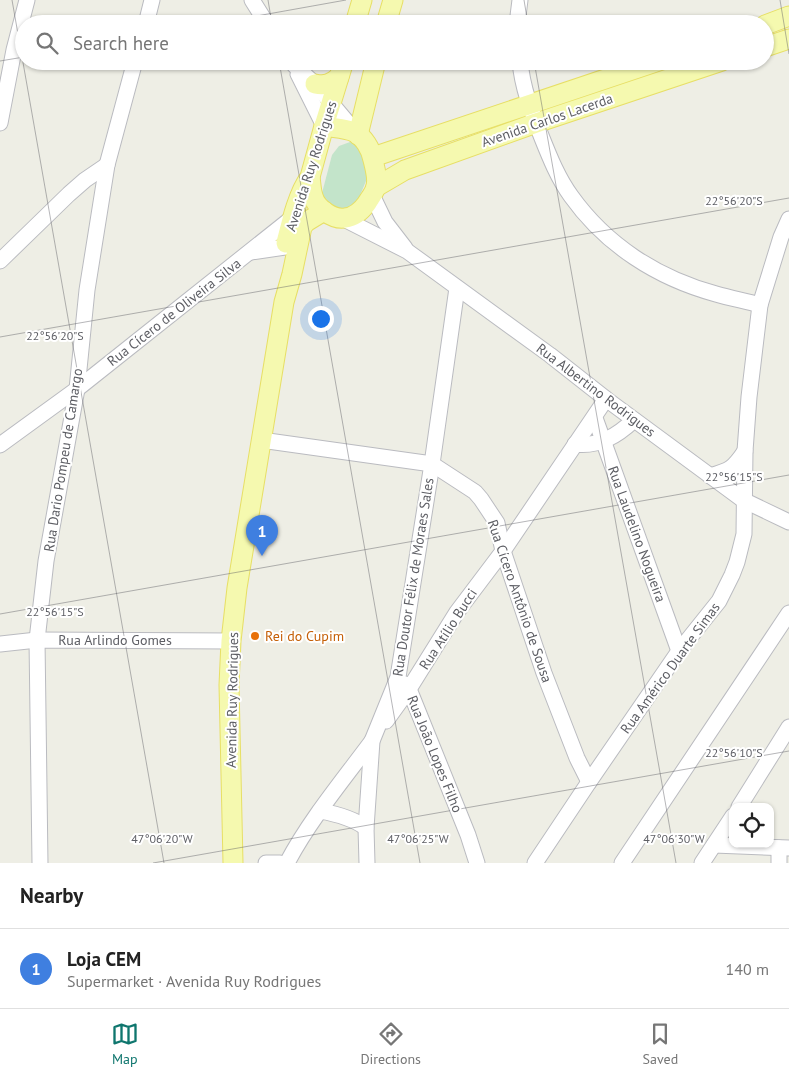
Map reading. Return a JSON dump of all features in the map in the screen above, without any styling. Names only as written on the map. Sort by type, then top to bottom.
[{"type":"main road","points":[[358,15],[362,0]]},
{"type":"main road","points":[[389,15],[394,0]]},
{"type":"main road","points":[[774,22],[789,16]]},
{"type":"main road","points":[[774,44],[789,39]]},
{"type":"main road","points":[[315,84],[326,85],[333,82],[341,70]]},
{"type":"main road","name":"Avenida Ruy Rodrigues","points":[[284,302],[282,274],[292,218],[306,182],[310,177],[342,70]]},
{"type":"main road","points":[[358,134],[374,70]]},
{"type":"main road","name":"Avenida Carlos Lacerda","points":[[373,157],[632,70]]},
{"type":"main road","name":"Avenida Carlos Lacerda","points":[[374,191],[405,170],[536,123],[695,70]]},
{"type":"main road","points":[[324,126],[358,134],[369,146],[373,157],[376,178],[374,191],[362,208],[344,219]]},
{"type":"main road","points":[[310,177],[313,196],[317,204],[324,211]]},
{"type":"main road","name":"Avenida Ruy Rodrigues","points":[[233,863],[229,685],[231,641],[237,588],[284,302],[302,227],[306,222],[324,211],[332,216],[344,219]]},
{"type":"street","points":[[23,15],[27,0]]},
{"type":"street","points":[[148,15],[152,0]]},
{"type":"street","points":[[252,0],[261,15]]},
{"type":"street","points":[[518,15],[520,0]]},
{"type":"street","points":[[0,123],[15,46]]},
{"type":"street","name":"Rua Dario Pompeu de Camargo","points":[[40,863],[37,640],[46,561],[77,389],[87,290],[107,165],[133,70]]},
{"type":"street","points":[[296,70],[324,126]]},
{"type":"street","points":[[300,70],[315,84],[358,134]]},
{"type":"street","points":[[522,70],[536,123],[552,163],[570,195],[592,222],[616,245],[644,264],[674,279],[714,294],[760,305]]},
{"type":"street","points":[[0,261],[69,194],[107,165]]},
{"type":"street","name":"Rua Albertino Rodrigues","points":[[374,191],[385,222],[407,251]]},
{"type":"street","name":"Rua Cícero de Oliveira Silva","points":[[0,445],[77,389],[292,218]]},
{"type":"street","name":"Rua Albertino Rodrigues","points":[[344,219],[407,251],[550,355],[606,399],[743,500],[789,522]]},
{"type":"street","name":"Rua Américo Duarte Simas","points":[[535,863],[679,651],[719,602],[732,576],[744,534],[745,451],[749,397],[760,305],[785,238],[789,219]]},
{"type":"street","name":"Rua Cícero de Oliveira Silva","points":[[251,252],[286,247]]},
{"type":"street","name":"Rua Doutor Félix de Moraes Sales","points":[[368,863],[366,828],[372,741],[398,677],[432,464],[457,288]]},
{"type":"street","name":"Rua Atílio Bucci","points":[[287,863],[320,811],[409,689],[457,612],[503,551],[606,399]]},
{"type":"street","name":"Rua Laudelino Nogueira","points":[[594,418],[679,651]]},
{"type":"street","points":[[575,444],[586,445],[603,441],[620,433],[634,420]]},
{"type":"street","name":"Rua Cícero Antônio de Sousa","points":[[261,440],[432,464],[468,487],[481,499],[497,523],[503,551],[544,674],[577,758],[589,782]]},
{"type":"street","points":[[710,476],[732,468],[745,451]]},
{"type":"street","points":[[622,863],[789,613]]},
{"type":"street","name":"Rua Arlindo Gomes","points":[[0,644],[37,640],[231,641]]},
{"type":"street","name":"Rua João Lopes Filho","points":[[398,677],[409,689],[468,835],[476,863]]},
{"type":"street","points":[[742,803],[789,727]]},
{"type":"street","points":[[320,811],[350,818],[366,828]]},
{"type":"street","points":[[702,863],[729,822]]},
{"type":"street","points":[[714,845],[784,848],[779,863]]},
{"type":"street","points":[[266,863],[280,863]]},
{"type":"green space","points":[[350,142],[363,147],[367,163],[366,181],[356,205],[337,212],[327,204],[322,193],[332,155],[339,146]]},
{"type":"place","name":"Loja CEM","points":[[262,556]]},
{"type":"place","name":"Rei do Cupim","points":[[255,636]]}]
